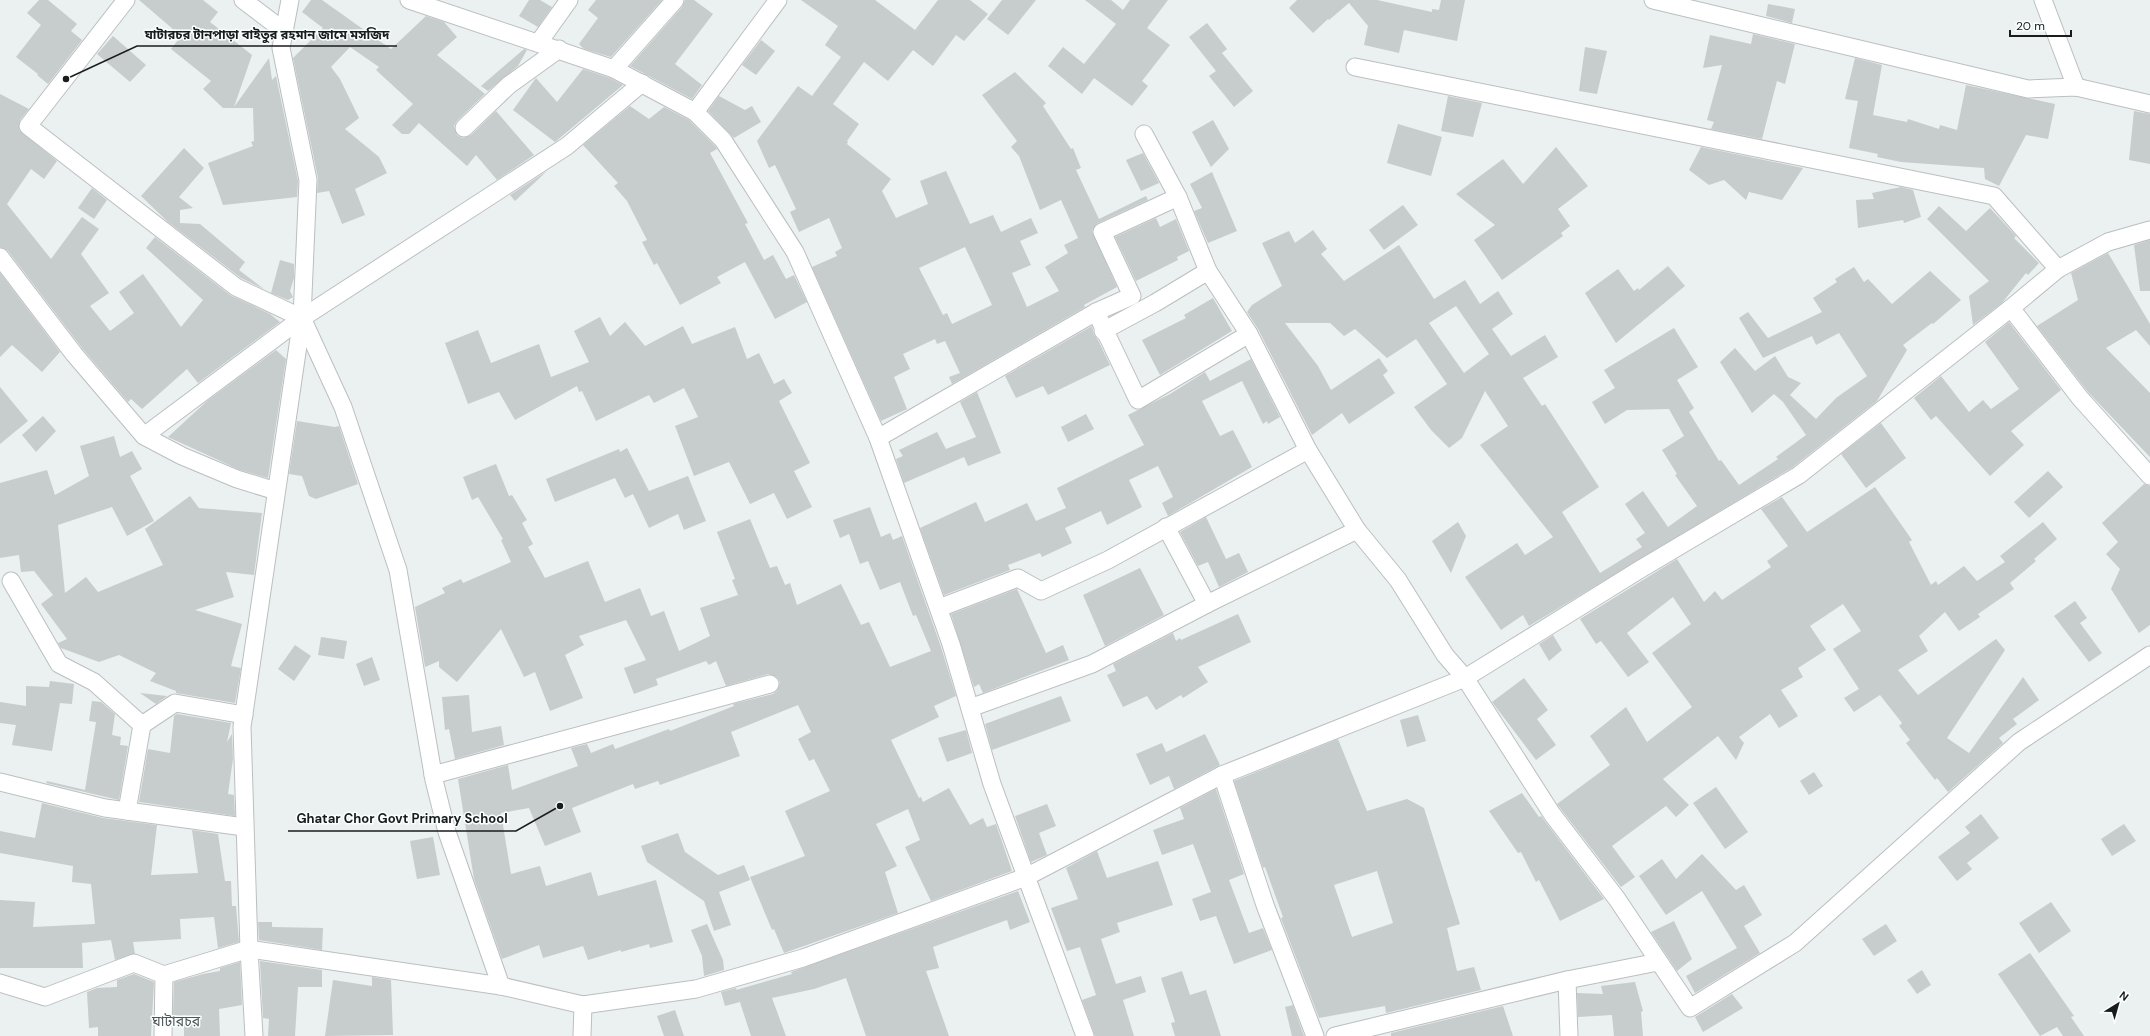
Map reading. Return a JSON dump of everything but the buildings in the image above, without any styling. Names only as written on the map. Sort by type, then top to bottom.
[{"type":"street","points":[[126,0],[28,126],[236,287],[302,318],[343,407],[398,570],[433,775],[447,832],[501,986]]},
{"type":"street","points":[[243,0],[284,31]]},
{"type":"street","points":[[254,1036],[244,827],[242,727],[269,552],[276,491],[302,318],[308,180],[281,48],[290,0]]},
{"type":"street","points":[[410,0],[539,42],[614,69],[695,112],[723,140],[796,252],[878,438],[939,608],[992,784],[1085,1036]]},
{"type":"street","points":[[539,42],[568,0]]},
{"type":"street","points":[[614,69],[675,0]]},
{"type":"street","points":[[695,112],[778,0]]},
{"type":"street","points":[[1653,0],[2028,89],[2076,87],[2150,104]]},
{"type":"street","points":[[2043,0],[2076,87]]},
{"type":"street","points":[[464,128],[509,85],[559,49]]},
{"type":"street","points":[[1355,67],[1994,196],[2058,269]]},
{"type":"street","points":[[144,436],[302,318],[567,146],[642,83]]},
{"type":"street","points":[[1144,134],[1178,197],[1208,271],[1249,334],[1308,450],[1357,530],[1398,580],[1445,655],[1465,678],[1552,814],[1617,899],[1690,1008],[1795,943],[2019,742],[2150,655]]},
{"type":"street","points":[[878,438],[1096,312],[1132,296],[1102,232],[1178,197]]},
{"type":"street","points":[[0,983],[46,997],[134,963],[164,975],[249,949],[501,986],[583,1004],[696,989],[803,958],[1026,877],[1222,775],[1465,678],[1639,570],[1799,475],[2012,308],[2058,269],[2108,242],[2150,230]]},
{"type":"street","points":[[0,257],[74,354],[144,436],[182,456],[237,479],[276,491]]},
{"type":"street","points":[[1103,331],[1155,303],[1208,271]]},
{"type":"street","points":[[2012,308],[2080,398],[2150,476]]},
{"type":"street","points":[[1096,312],[1103,331],[1138,400],[1249,334]]},
{"type":"street","points":[[939,608],[1018,578],[1041,591],[1108,560],[1308,450]]},
{"type":"street","points":[[1166,527],[1207,604]]},
{"type":"street","points":[[970,708],[1092,664],[1207,604],[1357,530]]},
{"type":"street","points":[[11,581],[59,664],[94,682],[142,725]]},
{"type":"street","points":[[433,775],[770,684]]},
{"type":"street","points":[[127,811],[142,725],[175,703],[244,715]]},
{"type":"street","points":[[1222,775],[1265,905],[1314,1036]]},
{"type":"street","points":[[0,782],[105,808],[244,827]]},
{"type":"street","points":[[1335,1036],[1567,980],[1658,962]]},
{"type":"street","points":[[163,1036],[164,975]]},
{"type":"street","points":[[1567,980],[1569,1036]]},
{"type":"street","points":[[582,1036],[583,1004]]},
{"type":"place","name":"ঘাটারচর টানপাড়া বাইতুর রহমান জামে মসজিদ","points":[[66,79]]},
{"type":"place","name":"Ghatar Chor Govt Primary School","points":[[560,806]]},
{"type":"district","name":"ঘাটারচর","points":[[176,1021]]}]
